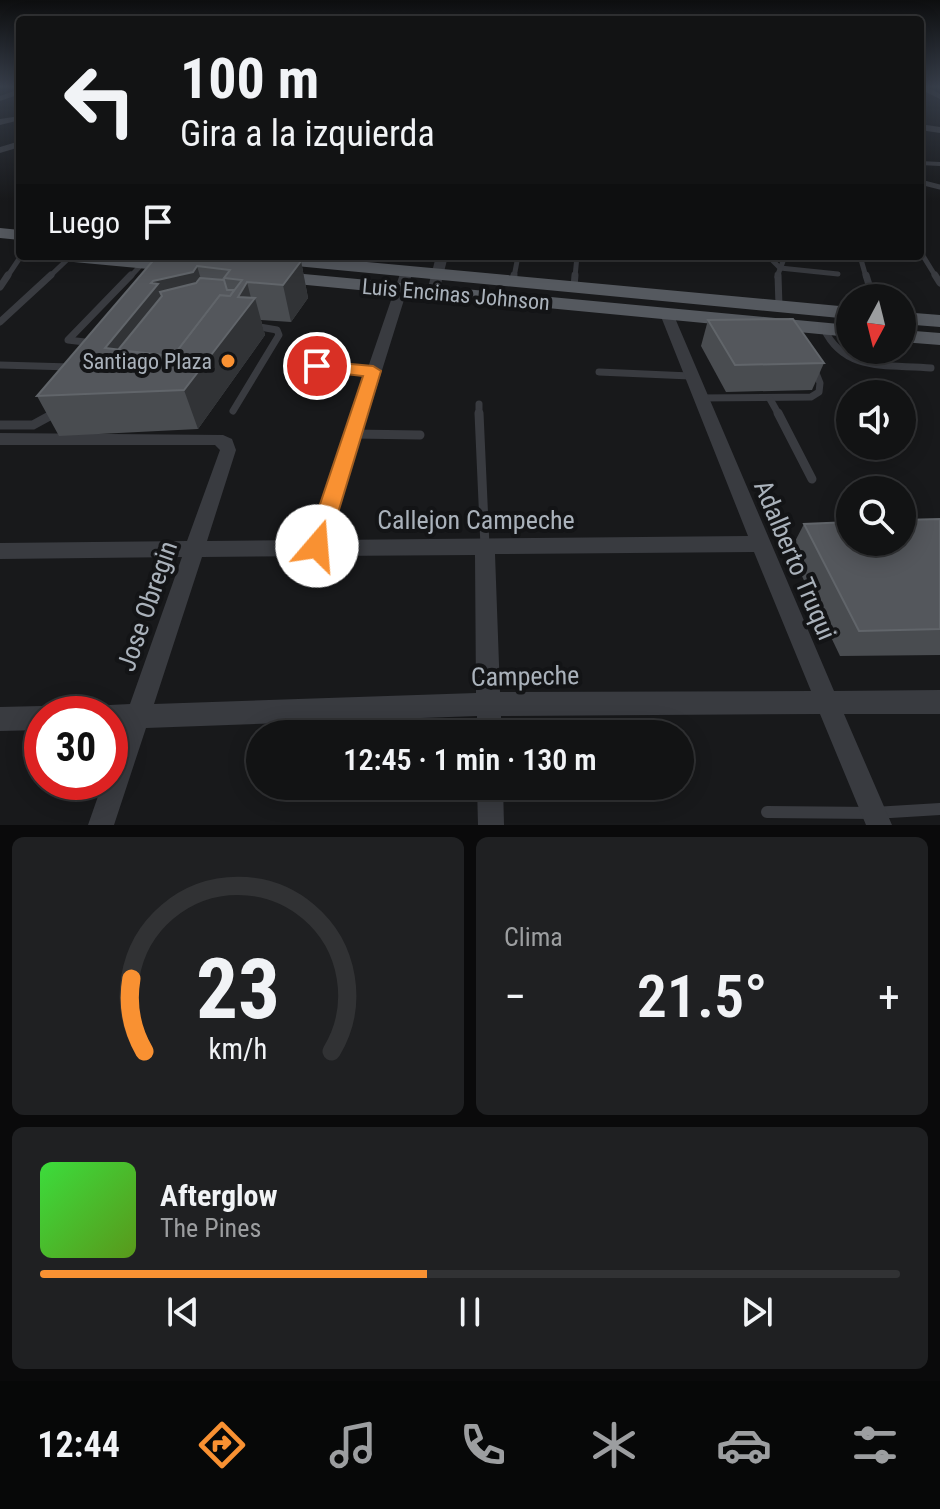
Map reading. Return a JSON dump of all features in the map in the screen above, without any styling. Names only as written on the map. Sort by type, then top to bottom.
[{"type":"main road","points":[[104,260],[203,264]]},
{"type":"main road","name":"Luis Encinas Johnson","points":[[239,264],[271,260]]},
{"type":"main road","name":"Luis Encinas Johnson","points":[[298,260],[404,280]]},
{"type":"main road","name":"Luis Encinas Johnson","points":[[239,264],[404,280],[437,274],[836,312]]},
{"type":"main road","name":"Luis Encinas Johnson","points":[[437,274],[667,314],[801,333],[836,330]]},
{"type":"main road","points":[[916,319],[940,321]]},
{"type":"main road","points":[[916,337],[940,339]]},
{"type":"street","points":[[317,546],[404,280]]},
{"type":"street","name":"Adalberto Truqui","points":[[667,314],[699,398],[877,819]]},
{"type":"street","name":"Jose Obregin","points":[[0,439],[217,439],[226,443],[228,450],[101,825]]},
{"type":"street","name":"Callejon Campeche","points":[[0,551],[760,544]]},
{"type":"street","points":[[485,546],[489,720]]},
{"type":"street","name":"Campeche","points":[[128,716],[488,704],[940,702]]},
{"type":"street","points":[[0,719],[24,718]]},
{"type":"street","points":[[490,800],[491,825]]},
{"type":"lane","points":[[924,257],[940,283]]},
{"type":"lane","points":[[0,287],[10,275],[16,260]]},
{"type":"lane","points":[[0,322],[67,260]]},
{"type":"lane","points":[[513,281],[517,260]]},
{"type":"lane","points":[[574,287],[577,260]]},
{"type":"lane","points":[[772,260],[780,268],[838,274]]},
{"type":"lane","points":[[779,306],[777,277],[783,260]]},
{"type":"lane","points":[[861,260],[869,284]]},
{"type":"lane","points":[[96,344],[68,340],[150,264]]},
{"type":"lane","points":[[233,411],[279,335],[277,330],[270,327],[253,326]]},
{"type":"lane","points":[[824,329],[834,351],[842,357],[854,361],[931,368]]},
{"type":"lane","points":[[699,398],[811,397],[819,392],[820,383],[809,354]]},
{"type":"lane","points":[[0,365],[76,368]]},
{"type":"lane","points":[[317,366],[373,371]]},
{"type":"lane","points":[[599,372],[690,376]]},
{"type":"lane","points":[[770,399],[812,479]]},
{"type":"lane","points":[[479,404],[485,546]]},
{"type":"lane","points":[[0,425],[33,425],[55,415],[64,405]]},
{"type":"lane","points":[[352,434],[420,435]]},
{"type":"lane","points":[[767,812],[877,819],[940,809]]},
{"type":"building","points":[[154,260],[301,261],[283,285],[247,282],[238,297],[255,298],[184,390],[37,396]],"holes":[[[197,266],[230,270],[224,278],[242,280],[230,296],[220,295],[173,356],[105,348],[158,284],[151,283],[153,281],[193,272]]]},
{"type":"building","points":[[200,278],[224,280],[227,290],[234,290],[230,296],[220,295],[173,356],[118,350],[162,296],[160,292],[196,283]]},
{"type":"building","points":[[793,319],[824,363],[735,365],[708,320]]},
{"type":"building","points":[[940,519],[940,629],[859,631],[804,524],[836,523],[836,556],[916,556],[916,520]]},
{"type":"place","name":"Santiago Plaza","points":[[228,361]]},
{"type":"route","points":[[317,366],[373,371],[317,546]]}]
